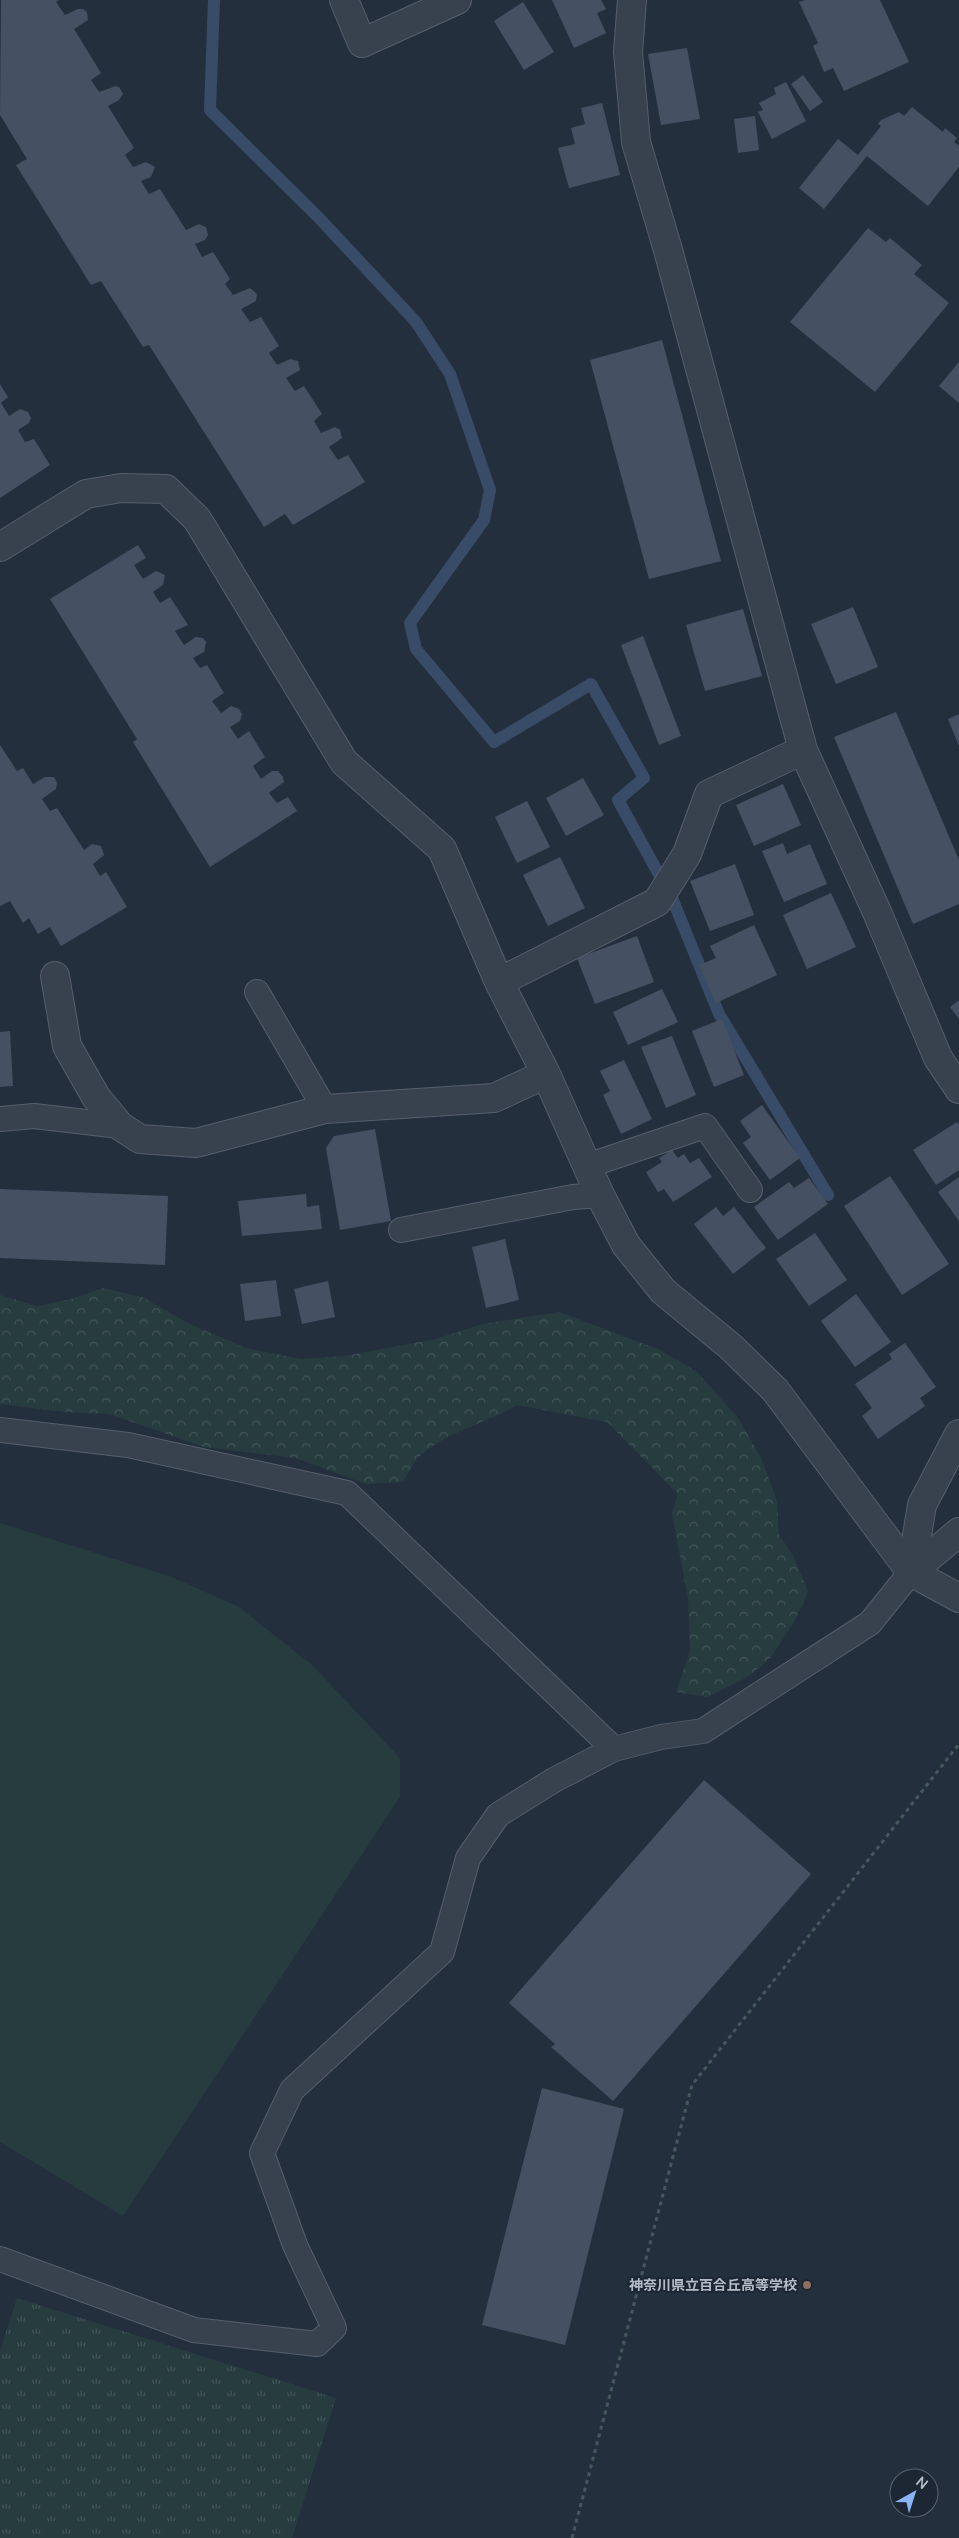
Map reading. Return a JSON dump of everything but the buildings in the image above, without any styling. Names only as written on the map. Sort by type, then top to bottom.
[{"type":"street","points":[[344,0],[362,43],[457,0]]},
{"type":"street","points":[[632,0],[628,52],[636,142],[668,250],[803,750],[877,912],[938,1058],[959,1088]]},
{"type":"street","points":[[0,547],[86,494],[121,488],[166,489],[197,519],[344,762],[442,848],[499,982],[546,1074],[600,1195],[626,1245],[663,1291],[731,1347],[775,1390],[912,1572],[959,1598]]},
{"type":"street","points":[[499,982],[657,902],[687,854],[708,794],[803,750]]},
{"type":"street","points":[[55,976],[67,1046],[96,1097],[120,1126],[140,1139],[196,1143],[325,1109],[494,1098],[546,1074]]},
{"type":"street","points":[[912,1572],[922,1505],[959,1434]]},
{"type":"street","points":[[912,1572],[959,1532]]},
{"type":"lane","points":[[257,992],[325,1109]]},
{"type":"lane","points":[[0,1119],[34,1116],[120,1126]]},
{"type":"lane","points":[[587,1166],[705,1126],[750,1190]]},
{"type":"lane","points":[[401,1230],[573,1197],[600,1195]]},
{"type":"lane","points":[[0,1430],[128,1445],[347,1493],[614,1749]]},
{"type":"lane","points":[[0,2259],[194,2330],[317,2344],[334,2328],[295,2245],[262,2153],[292,2090],[442,1952],[468,1858],[498,1815],[554,1780],[614,1749],[661,1736],[703,1731],[870,1623],[912,1572]]},
{"type":"path","points":[[572,2538],[692,2085],[959,1744]]},
{"type":"green space","points":[[103,1288],[142,1297],[188,1323],[246,1348],[301,1359],[345,1356],[435,1339],[483,1324],[559,1312],[658,1349],[696,1371],[739,1419],[762,1460],[777,1501],[779,1535],[793,1555],[808,1592],[794,1622],[771,1657],[749,1676],[707,1697],[676,1692],[690,1651],[688,1599],[672,1513],[678,1494],[607,1422],[517,1405],[431,1447],[417,1459],[403,1482],[366,1484],[296,1458],[204,1447],[109,1414],[65,1412],[0,1404],[0,1295],[37,1306],[71,1299]]},
{"type":"green space","points":[[0,1523],[172,1577],[239,1607],[312,1665],[400,1758],[400,1797],[123,2216],[0,2142]]},
{"type":"green space","points":[[17,2298],[336,2398],[292,2538],[0,2538],[0,2351]]},
{"type":"waterway","points":[[214,0],[210,110],[320,219],[416,322],[450,374],[490,490],[484,520],[410,623],[416,649],[494,742],[591,684],[644,778],[618,800],[672,898],[719,1014],[828,1195]]},
{"type":"place","name":"神奈川県立百合丘高等学校","points":[[807,2285]]}]
